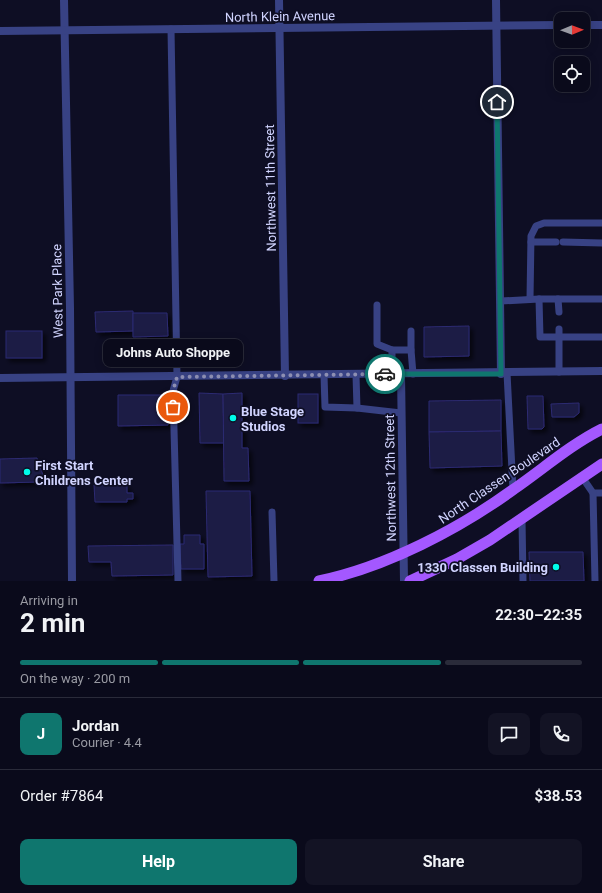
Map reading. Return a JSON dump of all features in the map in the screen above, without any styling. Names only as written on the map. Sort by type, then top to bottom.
[{"type":"main road","name":"North Classen Boulevard","points":[[319,581],[363,568],[428,542],[513,490],[553,460],[602,429]]},
{"type":"main road","points":[[410,581],[457,559],[522,520],[602,464]]},
{"type":"street","name":"West Park Place","points":[[64,0],[72,581]]},
{"type":"street","name":"Northwest 11th Street","points":[[279,0],[285,376]]},
{"type":"street","points":[[496,0],[501,301],[504,373]]},
{"type":"street","name":"North Klein Avenue","points":[[0,31],[554,25]]},
{"type":"street","points":[[590,25],[602,25]]},
{"type":"street","points":[[0,378],[602,372]]},
{"type":"street","name":"Northwest 12th Street","points":[[400,374],[404,581]]},
{"type":"lane","points":[[171,29],[177,377],[173,391],[178,581]]},
{"type":"lane","points":[[530,299],[531,236],[536,226],[544,223],[602,223]]},
{"type":"lane","points":[[531,242],[602,243]]},
{"type":"lane","points":[[501,301],[530,299],[602,299]]},
{"type":"lane","points":[[539,299],[540,337],[559,333],[581,337],[602,337]]},
{"type":"lane","points":[[558,299],[559,312]]},
{"type":"lane","points":[[377,305],[377,344],[392,350],[412,350]]},
{"type":"lane","points":[[581,329],[581,337]]},
{"type":"lane","points":[[593,329],[594,337]]},
{"type":"lane","points":[[411,331],[412,374]]},
{"type":"lane","points":[[559,333],[559,372]]},
{"type":"lane","points":[[392,350],[392,374]]},
{"type":"lane","points":[[504,373],[513,490]]},
{"type":"lane","points":[[324,375],[325,407],[357,408],[401,414]]},
{"type":"lane","points":[[356,375],[357,408]]},
{"type":"lane","points":[[582,477],[593,493],[595,581]]},
{"type":"lane","points":[[593,493],[602,493]]},
{"type":"lane","points":[[272,512],[274,581]]},
{"type":"lane","points":[[522,520],[523,581]]},
{"type":"building","points":[[133,311],[133,331],[96,332],[95,312]]},
{"type":"building","points":[[133,313],[167,313],[168,336],[133,337]]},
{"type":"building","points":[[469,326],[469,356],[424,357],[424,327]]},
{"type":"building","points":[[6,331],[42,331],[42,358],[6,358]]},
{"type":"building","points":[[199,393],[223,394],[224,443],[200,443]]},
{"type":"building","name":"Blue Stage Studios","points":[[242,393],[242,448],[248,448],[249,481],[224,481],[223,394]]},
{"type":"building","points":[[298,394],[318,394],[318,423],[298,423]]},
{"type":"building","points":[[118,395],[168,395],[168,425],[118,426]]},
{"type":"building","points":[[527,396],[543,396],[544,427],[542,429],[528,429]]},
{"type":"building","points":[[501,400],[501,431],[429,432],[429,401]]},
{"type":"building","points":[[579,403],[579,413],[574,417],[552,417],[551,404]]},
{"type":"building","points":[[501,431],[502,466],[430,468],[429,432]]},
{"type":"building","name":"First Start Childrens Center","points":[[37,458],[44,478],[38,478],[38,482],[0,483],[0,459]]},
{"type":"building","points":[[94,485],[127,485],[127,493],[133,493],[133,499],[127,499],[127,502],[95,502]]},
{"type":"building","points":[[206,491],[250,491],[252,576],[208,577]]},
{"type":"building","points":[[184,535],[200,535],[200,544],[204,544],[204,569],[181,569],[180,544],[184,544]]},
{"type":"building","points":[[173,545],[173,575],[112,576],[111,562],[89,562],[88,546]]},
{"type":"building","name":"1330 Classen Building","points":[[529,552],[583,552],[584,581],[530,581]]},
{"type":"way so far","points":[[173,407],[173,391],[177,377],[385,374]]},
{"type":"place","name":"Johns Auto Shoppe","points":[[173,407]]},
{"type":"place","name":"Blue Stage Studios","points":[[233,418]]},
{"type":"place","name":"First Start Childrens Center","points":[[27,472]]},
{"type":"place","name":"1330 Classen Building","points":[[556,567]]},
{"type":"route","points":[[385,374],[501,374],[497,102]]}]
